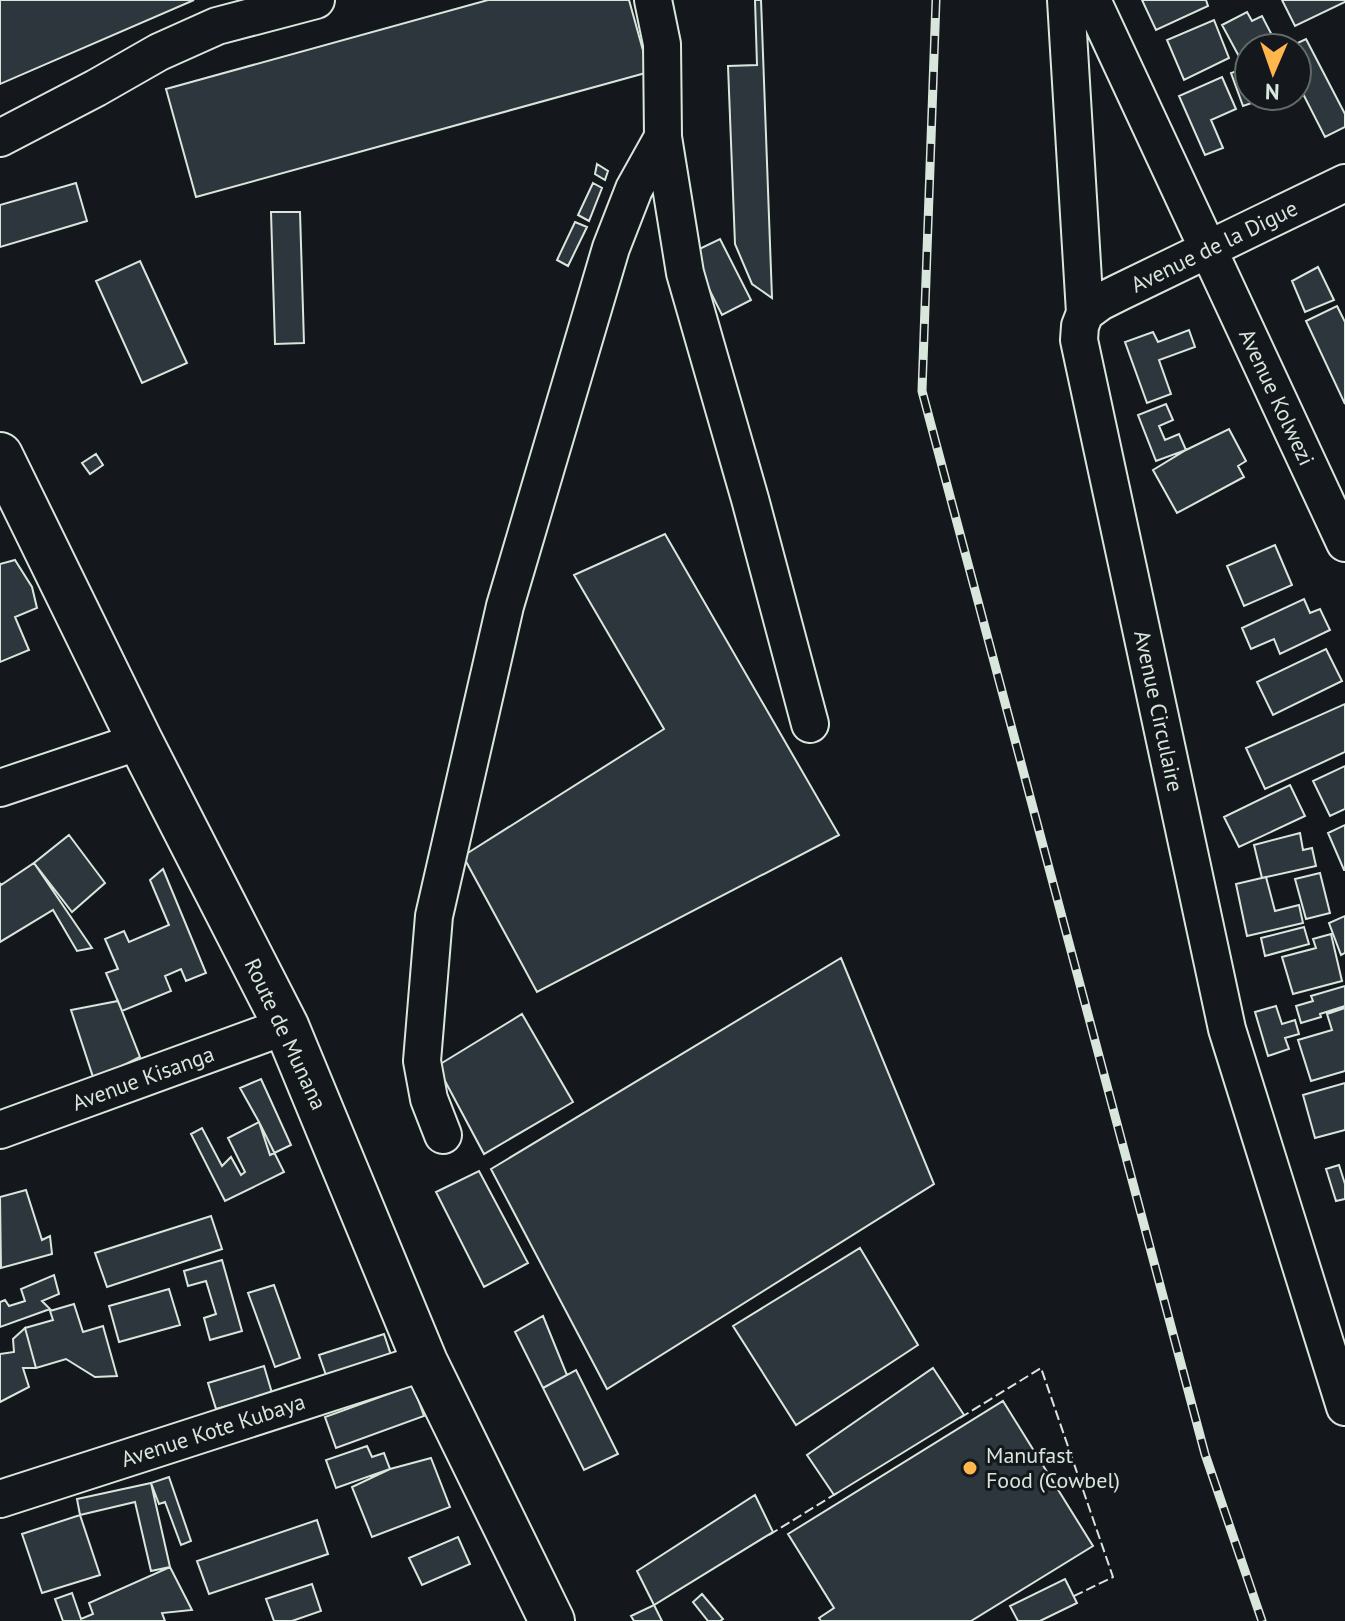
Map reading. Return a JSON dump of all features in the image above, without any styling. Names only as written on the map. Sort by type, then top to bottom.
[{"type":"main road","name":"Route de Munana","points":[[0,455],[140,741],[286,1026],[425,1362],[552,1621]]},
{"type":"street","points":[[0,138],[159,52],[217,26],[316,0]]},
{"type":"street","points":[[653,0],[662,44],[663,137],[685,273],[810,724]]},
{"type":"street","name":"Avenue Circulaire","points":[[1066,0],[1085,313],[1079,340],[1227,1029],[1342,1387]]},
{"type":"street","name":"Avenue Kolwezi","points":[[1092,0],[1345,543]]},
{"type":"street","points":[[443,1135],[429,1099],[422,1061],[434,916],[505,606],[611,248],[634,189],[663,137]]},
{"type":"street","name":"Avenue de la Digue","points":[[1085,313],[1100,302],[1345,183]]},
{"type":"street","points":[[0,788],[140,741]]},
{"type":"street","name":"Avenue Kisanga","points":[[0,1130],[286,1026]]},
{"type":"street","name":"Avenue Kote Kubaya","points":[[0,1499],[425,1362]]},
{"type":"building","points":[[0,0],[194,0],[0,84]]},
{"type":"building","points":[[488,0],[629,0],[649,72],[196,197],[166,89]]},
{"type":"building","points":[[755,0],[761,0],[772,298],[752,284],[735,244],[728,66],[757,65]]},
{"type":"building","points":[[1142,0],[1206,0],[1208,6],[1156,30]]},
{"type":"building","points":[[1282,0],[1345,0],[1345,2],[1295,26]]},
{"type":"building","points":[[1247,12],[1252,21],[1262,16],[1270,32],[1233,32],[1233,45],[1222,25]]},
{"type":"building","points":[[1214,20],[1229,58],[1184,80],[1167,40]]},
{"type":"building","points":[[1313,52],[1345,114],[1345,127],[1325,137],[1312,112]]},
{"type":"building","points":[[1222,77],[1233,102],[1233,110],[1211,120],[1223,148],[1205,155],[1179,96]]},
{"type":"building","points":[[597,164],[608,171],[605,180],[595,174]]},
{"type":"building","points":[[76,183],[87,221],[0,247],[0,205]]},
{"type":"building","points":[[593,183],[602,188],[589,221],[578,215]]},
{"type":"building","points":[[271,212],[300,212],[304,343],[275,344]]},
{"type":"building","points":[[575,222],[587,227],[568,266],[557,260]]},
{"type":"building","points":[[720,239],[751,300],[722,315],[691,253]]},
{"type":"building","points":[[140,261],[187,363],[142,383],[96,281]]},
{"type":"building","points":[[1318,267],[1334,300],[1305,312],[1292,281]]},
{"type":"building","points":[[1337,306],[1345,322],[1345,404],[1306,321]]},
{"type":"building","points":[[1189,330],[1195,347],[1159,360],[1171,394],[1147,403],[1125,342],[1153,332],[1158,342]]},
{"type":"building","points":[[1166,404],[1173,420],[1159,426],[1165,440],[1179,434],[1186,450],[1156,461],[1138,415]]},
{"type":"building","points":[[1229,429],[1246,461],[1238,466],[1244,477],[1177,513],[1153,470]]},
{"type":"building","points":[[96,454],[103,465],[90,474],[82,463]]},
{"type":"building","points":[[665,534],[839,835],[537,992],[463,856],[664,729],[574,575]]},
{"type":"building","points":[[1275,545],[1292,585],[1244,606],[1227,566]]},
{"type":"building","points":[[15,560],[32,587],[37,608],[15,617],[29,650],[0,662],[0,564]]},
{"type":"building","points":[[1304,599],[1310,613],[1320,609],[1330,630],[1280,654],[1274,639],[1251,649],[1242,628]]},
{"type":"building","points":[[1326,649],[1342,681],[1273,715],[1257,682]]},
{"type":"building","points":[[1345,704],[1345,752],[1265,789],[1246,748]]},
{"type":"building","points":[[1345,766],[1345,809],[1330,816],[1313,781]]},
{"type":"building","points":[[1290,785],[1305,816],[1239,847],[1224,817]]},
{"type":"building","points":[[1345,825],[1345,870],[1344,870],[1328,833]]},
{"type":"building","points":[[1300,833],[1303,850],[1312,848],[1316,866],[1262,878],[1254,845]]},
{"type":"building","points":[[69,835],[105,883],[72,912],[34,863]]},
{"type":"building","points":[[34,863],[92,948],[77,951],[53,910],[0,942],[0,883]]},
{"type":"building","points":[[163,869],[206,973],[186,981],[181,969],[165,976],[171,991],[122,1011],[106,973],[118,969],[105,939],[124,931],[129,942],[169,925],[150,880]]},
{"type":"building","points":[[1320,873],[1330,913],[1306,919],[1295,879]]},
{"type":"building","points":[[1266,877],[1275,911],[1299,905],[1303,923],[1247,936],[1236,884]]},
{"type":"building","points":[[1345,916],[1345,953],[1341,955],[1329,923]]},
{"type":"building","points":[[1304,927],[1309,944],[1265,956],[1261,938]]},
{"type":"building","points":[[1331,934],[1342,981],[1293,994],[1282,957],[1316,948],[1313,939]]},
{"type":"building","points":[[841,958],[934,1184],[607,1389],[491,1169]]},
{"type":"building","points":[[1345,986],[1345,1006],[1301,1023],[1296,1006],[1313,1001],[1311,996]]},
{"type":"building","points":[[118,1001],[140,1057],[94,1080],[71,1010]]},
{"type":"building","points":[[1276,1006],[1282,1024],[1295,1020],[1299,1034],[1285,1038],[1289,1049],[1268,1056],[1255,1012]]},
{"type":"building","points":[[1345,1008],[1345,1071],[1311,1081],[1298,1040],[1332,1030],[1327,1014]]},
{"type":"building","points":[[522,1014],[573,1102],[484,1154],[437,1066]]},
{"type":"building","points":[[261,1079],[291,1145],[270,1155],[259,1122],[240,1088]]},
{"type":"building","points":[[1345,1083],[1345,1130],[1315,1138],[1303,1095]]},
{"type":"building","points":[[259,1122],[284,1172],[225,1201],[191,1134],[202,1128],[222,1166],[231,1157],[241,1175],[245,1172],[228,1138]]},
{"type":"building","points":[[1339,1165],[1345,1184],[1345,1199],[1336,1201],[1326,1169]]},
{"type":"building","points":[[479,1171],[528,1263],[484,1287],[436,1192]]},
{"type":"building","points":[[26,1190],[42,1240],[50,1236],[52,1254],[1,1268],[0,1197]]},
{"type":"building","points":[[211,1216],[222,1249],[107,1287],[95,1253]]},
{"type":"building","points":[[860,1248],[918,1345],[796,1425],[733,1326]]},
{"type":"building","points":[[222,1260],[242,1331],[210,1340],[204,1318],[216,1314],[206,1281],[188,1286],[184,1271]]},
{"type":"building","points":[[54,1275],[59,1294],[42,1301],[50,1309],[0,1327],[0,1302],[5,1300],[9,1306],[25,1301],[21,1289]]},
{"type":"building","points":[[274,1285],[300,1358],[275,1367],[248,1293]]},
{"type":"building","points":[[169,1289],[180,1325],[119,1342],[109,1306]]},
{"type":"building","points":[[74,1304],[83,1332],[103,1326],[117,1376],[95,1377],[66,1359],[36,1368],[25,1328],[53,1320],[50,1311]]},
{"type":"building","points":[[543,1316],[567,1375],[543,1388],[515,1332]]},
{"type":"building","points":[[25,1328],[36,1368],[23,1368],[29,1387],[0,1402],[0,1354],[14,1352],[13,1339]]},
{"type":"building","points":[[384,1334],[391,1355],[327,1378],[319,1355]]},
{"type":"building","points":[[264,1366],[272,1393],[216,1409],[208,1383]]},
{"type":"building","points":[[933,1368],[964,1415],[834,1495],[807,1455]]},
{"type":"building","points":[[576,1370],[618,1454],[584,1470],[543,1388]]},
{"type":"building","points":[[413,1385],[424,1416],[336,1448],[325,1417]]},
{"type":"building","name":"Manufast Food (Cowbel)","points":[[1003,1401],[1093,1546],[971,1621],[821,1621],[819,1618],[834,1608],[788,1534]]},
{"type":"building","points":[[367,1446],[372,1457],[384,1453],[390,1469],[336,1488],[326,1460]]},
{"type":"building","points":[[431,1458],[450,1507],[372,1537],[352,1487],[390,1469]]},
{"type":"building","points":[[169,1477],[191,1541],[181,1545],[165,1502],[159,1504],[151,1483]]},
{"type":"building","points":[[151,1483],[170,1567],[151,1571],[135,1502],[80,1515],[77,1499]]},
{"type":"building","points":[[755,1495],[773,1532],[654,1605],[637,1571]]},
{"type":"building","points":[[80,1515],[100,1575],[42,1593],[22,1534]]},
{"type":"building","points":[[317,1520],[328,1554],[209,1594],[197,1561]]},
{"type":"building","points":[[458,1537],[470,1564],[422,1585],[409,1558]]},
{"type":"building","points":[[170,1567],[192,1610],[162,1613],[165,1621],[63,1621],[55,1599],[72,1593],[81,1619],[93,1614],[89,1603]]},
{"type":"building","points":[[1065,1579],[1077,1603],[1040,1621],[1018,1621],[1010,1606]]},
{"type":"building","points":[[312,1584],[321,1611],[292,1621],[274,1621],[266,1599]]},
{"type":"building","points":[[702,1594],[723,1619],[708,1621],[693,1602]]},
{"type":"building","points":[[654,1605],[662,1621],[634,1621],[631,1616]]},
{"type":"railway","points":[[936,0],[922,391],[1205,1454],[1262,1621]]},
{"type":"fence","points":[[960,1418],[1041,1368],[1113,1577],[1070,1598]]},
{"type":"fence","points":[[769,1535],[837,1493]]},
{"type":"place","name":"Manufast Food (Cowbel)","points":[[970,1468]]}]
